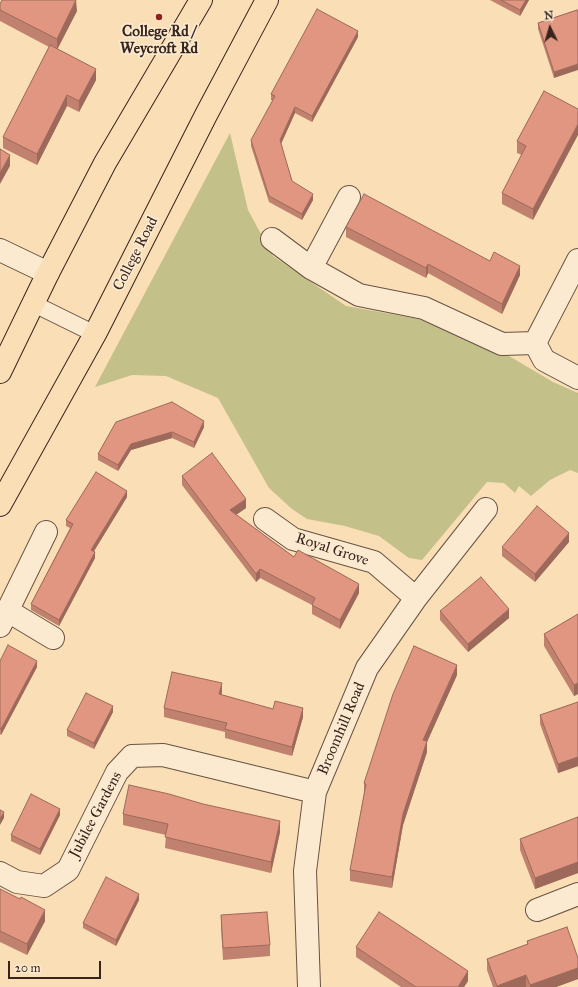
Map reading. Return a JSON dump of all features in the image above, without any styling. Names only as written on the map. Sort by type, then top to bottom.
[{"type":"main road","points":[[0,372],[48,273],[105,163],[201,0]]},
{"type":"main road","name":"College Road","points":[[0,505],[95,334],[206,115],[267,0]]},
{"type":"street","points":[[311,268],[349,198]]},
{"type":"street","points":[[272,239],[311,268],[359,295],[424,308],[502,344],[535,343]]},
{"type":"street","points":[[0,250],[48,273]]},
{"type":"street","points":[[535,343],[578,260]]},
{"type":"street","points":[[535,343],[544,360],[578,378]]},
{"type":"street","name":"Broomhill Road","points":[[309,987],[305,872],[316,792],[367,668],[416,598],[486,509]]},
{"type":"street","name":"Royal Grove","points":[[265,519],[293,539],[374,562],[416,598]]},
{"type":"street","points":[[46,532],[4,619],[53,638]]},
{"type":"street","name":"Jubilee Gardens","points":[[0,873],[17,882],[44,886],[68,870],[116,772],[132,756],[163,755],[316,792]]},
{"type":"street","points":[[537,910],[578,894]]},
{"type":"lane","points":[[34,304],[95,334]]},
{"type":"shaded area","points":[[230,133],[248,210],[273,256],[346,306],[419,319],[509,356],[553,382],[578,393],[578,473],[570,470],[550,480],[531,496],[519,486],[515,493],[504,483],[487,482],[422,560],[409,558],[379,536],[345,526],[307,519],[292,509],[269,488],[218,398],[166,376],[132,375],[95,387]]},
{"type":"building","points":[[2,0],[76,0],[57,39],[0,10]]},
{"type":"building","points":[[501,0],[526,0],[520,10]]},
{"type":"building","points":[[317,9],[358,31],[312,116],[295,107],[280,140],[292,181],[313,194],[302,214],[269,196],[251,140],[275,96],[271,94]]},
{"type":"building","points":[[577,10],[578,64],[554,72],[538,23]]},
{"type":"building","points":[[50,45],[96,69],[79,101],[67,95],[37,154],[3,137]]},
{"type":"building","points":[[544,91],[578,109],[578,124],[533,209],[502,193],[526,146],[517,141]]},
{"type":"building","points":[[0,149],[10,155],[0,173]]},
{"type":"building","points":[[364,194],[490,261],[494,252],[520,266],[502,304],[428,264],[426,268],[346,227]]},
{"type":"building","points":[[172,402],[204,421],[194,442],[172,432],[131,444],[118,465],[98,454],[116,422]]},
{"type":"building","points":[[212,453],[246,499],[230,510],[294,557],[298,550],[359,584],[340,620],[312,605],[315,598],[260,569],[256,574],[182,476]]},
{"type":"building","points":[[96,472],[127,491],[91,550],[95,552],[59,620],[31,604],[73,524],[66,520]]},
{"type":"building","points":[[537,506],[569,533],[535,574],[502,547]]},
{"type":"building","points":[[481,577],[509,609],[468,644],[440,611]]},
{"type":"building","points":[[578,614],[578,683],[574,685],[544,634]]},
{"type":"building","points":[[8,645],[37,661],[1,729],[0,661]]},
{"type":"building","points":[[414,646],[457,665],[423,740],[427,741],[403,814],[392,877],[350,870],[366,784],[364,783],[393,694]]},
{"type":"building","points":[[172,672],[222,683],[219,694],[273,709],[275,701],[303,708],[292,747],[225,729],[227,723],[164,708]]},
{"type":"building","points":[[86,693],[113,706],[94,743],[67,730]]},
{"type":"building","points":[[578,702],[578,757],[558,764],[540,715]]},
{"type":"building","points":[[129,785],[169,794],[203,804],[280,821],[271,862],[165,837],[168,824],[123,814]]},
{"type":"building","points":[[31,794],[60,809],[40,849],[11,835]]},
{"type":"building","points":[[0,810],[4,812],[0,819]]},
{"type":"building","points":[[578,817],[578,862],[535,878],[520,839]]},
{"type":"building","points":[[106,877],[139,894],[116,940],[83,923]]},
{"type":"building","points":[[0,889],[20,899],[21,897],[45,910],[27,944],[0,931]]},
{"type":"building","points":[[267,912],[270,945],[223,948],[221,915]]},
{"type":"building","points":[[379,912],[468,971],[458,987],[416,987],[356,947]]},
{"type":"building","points":[[567,927],[578,958],[578,968],[530,985],[526,975],[497,986],[487,959],[528,944],[527,941]]},
{"type":"place","name":"College Rd / Weycroft Rd","points":[[159,17]]}]
